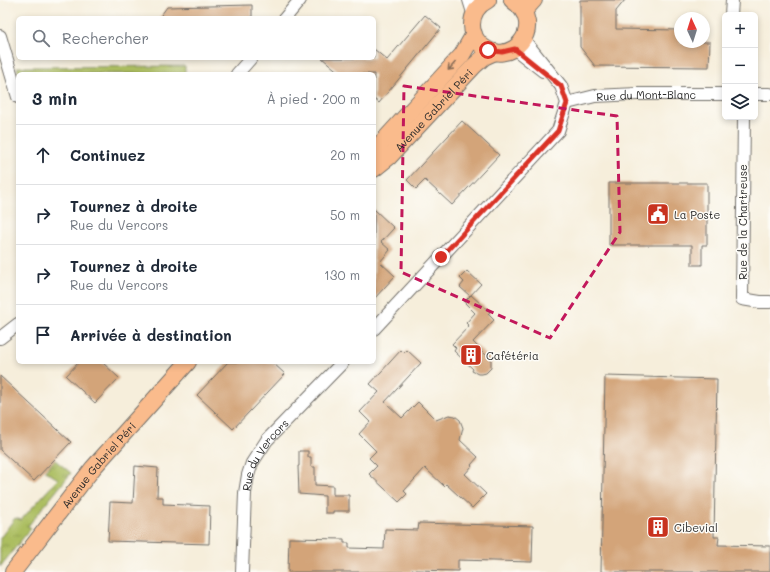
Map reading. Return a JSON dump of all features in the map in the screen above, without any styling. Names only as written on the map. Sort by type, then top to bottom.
[{"type":"main road","points":[[488,0],[480,5],[474,16],[472,28],[482,46],[495,52],[508,51],[519,44],[527,33],[527,17],[523,4]]},
{"type":"main road","name":"Avenue Gabriel Péri","points":[[376,149],[462,55],[474,34]]},
{"type":"main road","name":"Avenue Gabriel Péri","points":[[376,168],[389,157],[474,66],[484,57],[495,52]]},
{"type":"main road","name":"Avenue Gabriel Péri","points":[[13,572],[93,468],[186,364]]},
{"type":"street","points":[[287,16],[300,0]]},
{"type":"street","points":[[469,0],[474,16]]},
{"type":"street","points":[[731,12],[732,0]]},
{"type":"street","points":[[0,36],[16,90]]},
{"type":"street","points":[[376,327],[558,131],[567,103],[561,86],[519,44]]},
{"type":"street","points":[[239,72],[249,60]]},
{"type":"street","name":"Rue du Mont-Blanc","points":[[567,103],[595,96],[637,94],[722,94]]},
{"type":"street","points":[[758,94],[770,94]]},
{"type":"street","name":"Rue de la Chartreuse","points":[[744,120],[742,299],[770,302]]},
{"type":"street","points":[[0,338],[16,326]]},
{"type":"street","name":"Rue du Vercors","points":[[242,572],[245,493],[252,463],[267,440],[341,364]]},
{"type":"highlighted area","points":[[404,86],[617,116],[620,232],[550,338],[401,272]]},
{"type":"green space","points":[[185,66],[185,72],[18,72],[17,67]]},
{"type":"green space","points":[[55,460],[71,473],[28,526],[31,528],[0,567],[0,538],[15,518],[21,520],[58,479],[45,471]]},
{"type":"building","points":[[580,0],[625,0],[616,11],[616,29],[674,30],[674,48],[710,48],[709,67],[595,66],[580,47]]},
{"type":"building","points":[[252,5],[252,16],[160,16],[167,7]]},
{"type":"building","points":[[425,15],[441,28],[379,103],[376,101],[376,72],[339,72],[324,60],[376,60],[376,51],[387,60]]},
{"type":"building","points":[[462,121],[499,155],[452,205],[425,180],[416,189],[407,180]]},
{"type":"building","name":"La Poste","points":[[609,183],[707,183],[707,245],[702,245],[702,265],[692,265],[692,245],[609,245]]},
{"type":"building","points":[[376,211],[394,228],[381,242],[390,250],[380,262],[395,276],[376,297]]},
{"type":"building","points":[[467,271],[481,284],[470,296],[460,287],[464,282],[460,278]]},
{"type":"building","points":[[471,295],[490,312],[488,314],[494,320],[473,342],[487,356],[489,354],[491,360],[491,368],[486,373],[482,374],[472,371],[473,369],[454,351],[456,348],[452,344],[469,326],[466,323],[475,313],[464,302]]},
{"type":"building","points":[[401,350],[404,353],[407,350],[421,363],[385,402],[402,418],[418,402],[436,420],[449,415],[455,416],[460,420],[463,428],[460,440],[478,457],[465,474],[486,494],[472,508],[446,484],[444,486],[425,468],[404,491],[407,494],[399,502],[369,474],[377,466],[369,458],[376,451],[359,434],[370,422],[360,412],[379,392],[370,384]]},
{"type":"building","points":[[77,364],[104,364],[119,378],[95,403],[66,376]]},
{"type":"building","points":[[226,364],[274,364],[285,374],[233,429],[197,395]]},
{"type":"building","points":[[0,376],[71,442],[34,481],[0,450]]},
{"type":"building","points":[[605,376],[717,379],[714,537],[719,537],[718,545],[770,546],[770,572],[601,572]]},
{"type":"building","points":[[299,451],[308,451],[308,457],[311,457],[311,467],[315,467],[315,485],[333,486],[333,495],[349,495],[349,511],[333,511],[333,513],[325,513],[325,496],[299,494]]},
{"type":"building","points":[[135,466],[158,468],[157,497],[163,497],[163,504],[210,506],[209,544],[108,541],[110,502],[133,503]]},
{"type":"building","points":[[419,523],[533,526],[532,562],[458,560],[458,571],[412,570],[412,572],[288,572],[289,538],[344,539],[344,543],[349,543],[349,548],[384,549],[385,529],[418,530]]},
{"type":"place","name":"La Poste","points":[[658,214]]},
{"type":"place","name":"Cafétéria","points":[[471,355]]},
{"type":"place","name":"Cibevial","points":[[658,527]]},
{"type":"route","points":[[441,257],[558,131],[567,103],[561,86],[515,49],[502,52],[488,50]]}]
